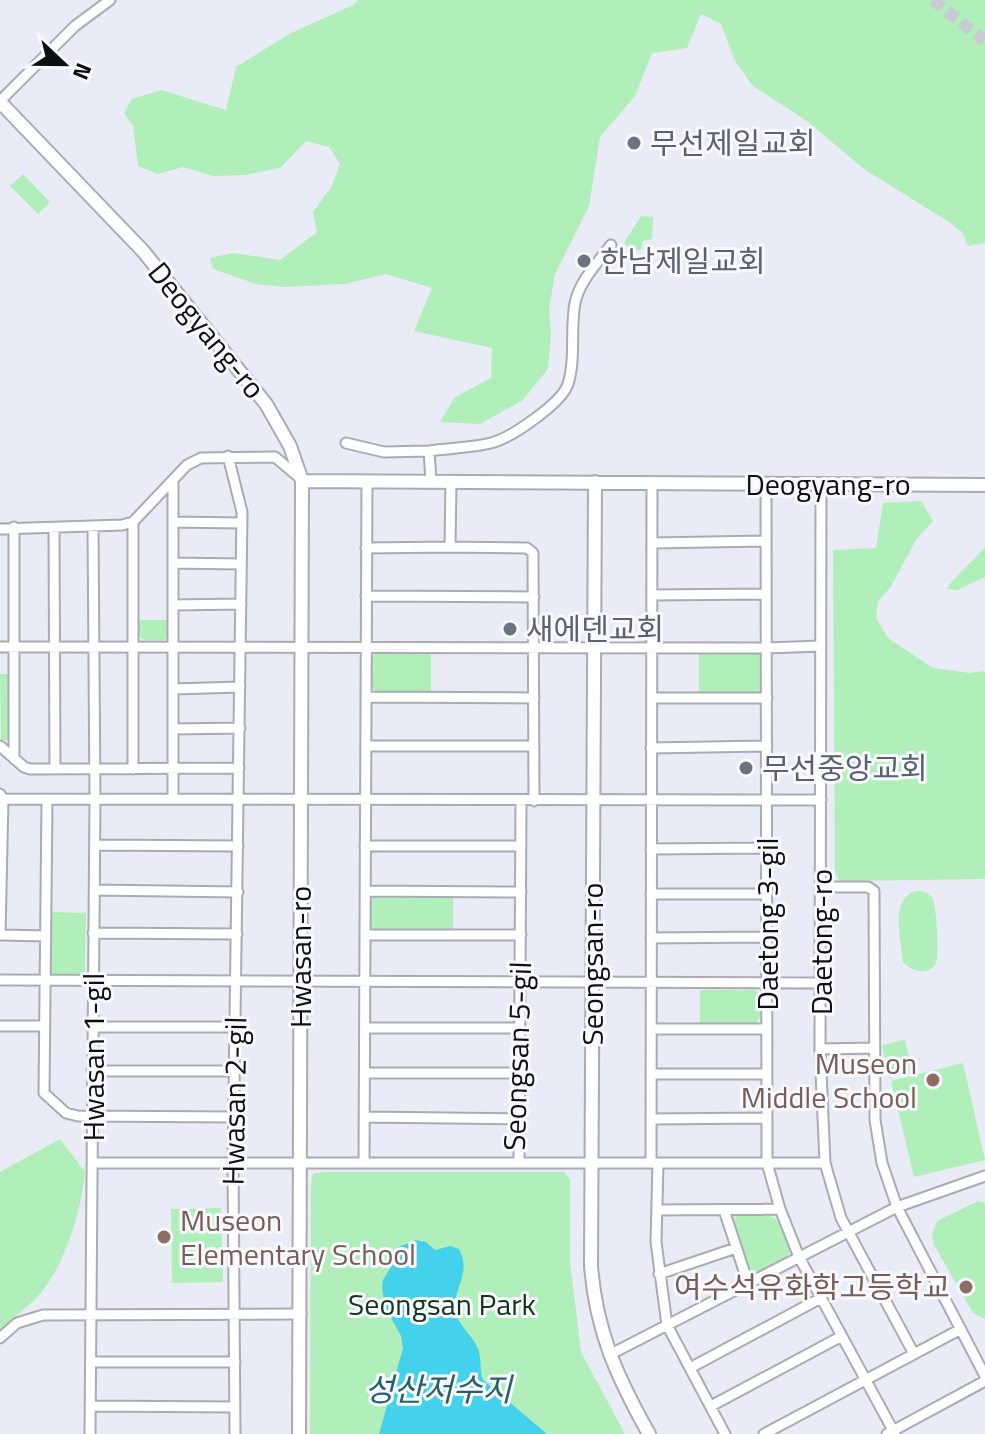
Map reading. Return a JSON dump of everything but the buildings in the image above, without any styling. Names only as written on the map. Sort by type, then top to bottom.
[{"type":"street","points":[[0,102],[75,26],[110,0]]},
{"type":"street","name":"Deogyang-ro","points":[[0,102],[143,251],[266,404],[290,446],[302,481],[985,485]]},
{"type":"street","points":[[346,443],[384,452],[429,451],[500,439],[537,416],[560,398],[568,386],[575,303],[580,288],[611,245]]},
{"type":"street","points":[[429,451],[431,481]]},
{"type":"street","name":"Hwasan 2-gil","points":[[228,456],[241,502],[242,523],[233,1163],[235,1434]]},
{"type":"street","points":[[0,529],[112,527],[133,522],[187,465],[201,458],[275,457],[302,481]]},
{"type":"street","points":[[173,480],[173,799]]},
{"type":"street","name":"Hwasan-ro","points":[[299,1434],[302,481]]},
{"type":"street","points":[[364,1163],[367,481]]},
{"type":"street","points":[[450,547],[451,481]]},
{"type":"street","name":"Seongsan-ro","points":[[595,482],[592,1285],[609,1355],[649,1434]]},
{"type":"street","points":[[652,483],[651,1119],[659,1274],[667,1325],[725,1434]]},
{"type":"street","name":"Daetong 3-gil","points":[[766,483],[767,1163],[780,1209],[799,1257],[892,1433],[985,1378]]},
{"type":"street","name":"Daetong-ro","points":[[821,484],[820,1049],[825,1163],[833,1200],[914,1354]]},
{"type":"street","points":[[133,522],[133,769]]},
{"type":"street","points":[[173,522],[242,523]]},
{"type":"street","points":[[14,527],[14,759]]},
{"type":"street","name":"Hwasan 1-gil","points":[[90,1434],[95,845],[93,527]]},
{"type":"street","points":[[54,528],[55,769]]},
{"type":"street","points":[[652,543],[766,541]]},
{"type":"street","points":[[366,548],[532,549],[534,801]]},
{"type":"street","points":[[173,563],[241,564]]},
{"type":"street","points":[[0,589],[14,589]]},
{"type":"street","points":[[652,595],[766,594]]},
{"type":"street","points":[[366,596],[534,597]]},
{"type":"street","points":[[173,605],[241,604]]},
{"type":"street","points":[[0,647],[821,646]]},
{"type":"street","points":[[173,689],[240,687]]},
{"type":"street","points":[[366,697],[534,698]]},
{"type":"street","points":[[652,698],[767,698]]},
{"type":"street","points":[[173,729],[240,728]]},
{"type":"street","points":[[0,746],[26,769],[239,768]]},
{"type":"street","points":[[366,746],[534,746]]},
{"type":"street","points":[[651,748],[767,746]]},
{"type":"street","points":[[45,936],[1,935],[2,797],[821,800]]},
{"type":"street","points":[[47,799],[44,1093],[70,1115],[234,1117]]},
{"type":"street","name":"Seongsan 5-gil","points":[[93,1163],[519,1163],[521,801]]},
{"type":"street","points":[[95,845],[238,846]]},
{"type":"street","points":[[365,846],[521,846]]},
{"type":"street","points":[[651,849],[767,848]]},
{"type":"street","points":[[821,887],[868,887],[874,891],[876,1133],[882,1163],[897,1207],[985,1378]]},
{"type":"street","points":[[94,890],[238,892]]},
{"type":"street","points":[[365,891],[521,892]]},
{"type":"street","points":[[651,894],[767,894]]},
{"type":"street","points":[[93,933],[237,934]]},
{"type":"street","points":[[365,935],[521,935]]},
{"type":"street","points":[[651,938],[767,937]]},
{"type":"street","points":[[0,980],[820,983]]},
{"type":"street","points":[[0,1026],[44,1026]]},
{"type":"street","points":[[92,1027],[235,1027]]},
{"type":"street","points":[[365,1028],[520,1028]]},
{"type":"street","points":[[651,1029],[767,1029]]},
{"type":"street","points":[[820,1049],[875,1048]]},
{"type":"street","points":[[92,1071],[234,1071]]},
{"type":"street","points":[[365,1073],[520,1073]]},
{"type":"street","points":[[651,1074],[767,1074]]},
{"type":"street","points":[[365,1117],[520,1119]]},
{"type":"street","points":[[651,1119],[767,1118]]},
{"type":"street","points":[[519,1163],[825,1163]]},
{"type":"street","points":[[609,1355],[897,1207],[985,1176]]},
{"type":"street","points":[[657,1210],[780,1209]]},
{"type":"street","points":[[724,1210],[748,1283]]},
{"type":"street","points":[[659,1274],[736,1248]]},
{"type":"street","points":[[690,1368],[821,1298]]},
{"type":"street","points":[[0,1338],[12,1326],[34,1316],[301,1314]]},
{"type":"street","points":[[764,1434],[961,1329]]},
{"type":"street","points":[[711,1406],[842,1336]]},
{"type":"street","points":[[91,1362],[235,1362]]},
{"type":"street","points":[[90,1406],[235,1407]]},
{"type":"green space","points":[[358,0],[985,0],[985,243],[968,246],[962,232],[949,222],[864,169],[807,121],[753,86],[735,61],[721,24],[701,14],[687,48],[652,53],[635,96],[600,137],[589,206],[555,274],[549,309],[551,334],[548,369],[523,400],[480,424],[440,422],[455,397],[491,378],[492,348],[414,331],[432,288],[386,274],[345,284],[284,287],[256,284],[213,269],[210,258],[233,253],[280,260],[317,232],[313,212],[332,186],[340,164],[329,147],[306,141],[280,168],[245,175],[213,176],[183,167],[158,174],[138,166],[133,126],[124,113],[132,99],[161,90],[226,110],[236,67],[291,33]]},
{"type":"green space","points":[[23,174],[50,202],[38,214],[10,186]]},
{"type":"green space","points":[[641,216],[653,217],[652,239],[643,241],[641,250],[632,251],[624,243]]},
{"type":"green space","points":[[921,501],[933,521],[916,540],[890,588],[878,601],[876,618],[888,638],[933,668],[970,673],[985,671],[985,879],[840,881],[835,873],[833,550],[876,548],[883,503]]},
{"type":"green space","points":[[985,547],[985,577],[957,590],[947,589],[953,580]]},
{"type":"green space","points":[[139,620],[168,620],[165,640],[144,640],[139,636]]},
{"type":"green space","points":[[376,653],[431,653],[431,692],[376,692],[371,687],[371,658]]},
{"type":"green space","points":[[699,654],[759,654],[764,658],[764,688],[758,693],[699,694]]},
{"type":"green space","points":[[0,674],[8,674],[10,739],[1,741]]},
{"type":"green space","points":[[915,891],[930,896],[935,910],[937,959],[933,967],[924,971],[910,968],[903,962],[900,912],[907,896]]},
{"type":"green space","points":[[453,895],[453,929],[374,929],[367,925],[368,902],[375,896]]},
{"type":"green space","points":[[52,912],[86,913],[85,970],[82,975],[54,975],[51,971]]},
{"type":"green space","points":[[700,990],[756,990],[762,1007],[759,1020],[756,1024],[700,1025]]},
{"type":"green space","points":[[905,1040],[912,1073],[889,1078],[882,1045]]},
{"type":"green space","points":[[963,1063],[985,1160],[914,1177],[891,1081]]},
{"type":"green space","points":[[60,1139],[85,1172],[76,1220],[64,1254],[47,1284],[0,1330],[0,1172]]},
{"type":"green space","name":"Seongsan Park","points":[[564,1172],[570,1180],[570,1262],[581,1352],[625,1434],[310,1434],[311,1184],[313,1174]]},
{"type":"green space","points":[[978,1201],[985,1203],[985,1319],[973,1313],[934,1245],[932,1234],[937,1221]]},
{"type":"green space","points":[[221,1208],[223,1282],[172,1283],[171,1209]]},
{"type":"green space","points":[[736,1215],[774,1218],[790,1252],[787,1259],[758,1273],[748,1268],[733,1226]]},
{"type":"water","name":"성산저수지","points":[[416,1240],[426,1242],[435,1250],[450,1246],[459,1249],[464,1264],[455,1311],[478,1349],[483,1380],[547,1434],[379,1434],[403,1348],[401,1336],[385,1307],[383,1280],[391,1267],[396,1248]]},
{"type":"tunnel","points":[[933,0],[985,41]]},
{"type":"place","name":"무선제일교회","points":[[634,143]]},
{"type":"place","name":"한남제일교회","points":[[584,261]]},
{"type":"place","name":"새에덴교회","points":[[510,629]]},
{"type":"place","name":"무선중앙교회","points":[[746,768]]},
{"type":"place","name":"Museon Middle School","points":[[933,1080]]},
{"type":"place","name":"Museon Elementary School","points":[[164,1237]]},
{"type":"place","name":"여수석유화학고등학교","points":[[966,1287]]}]
